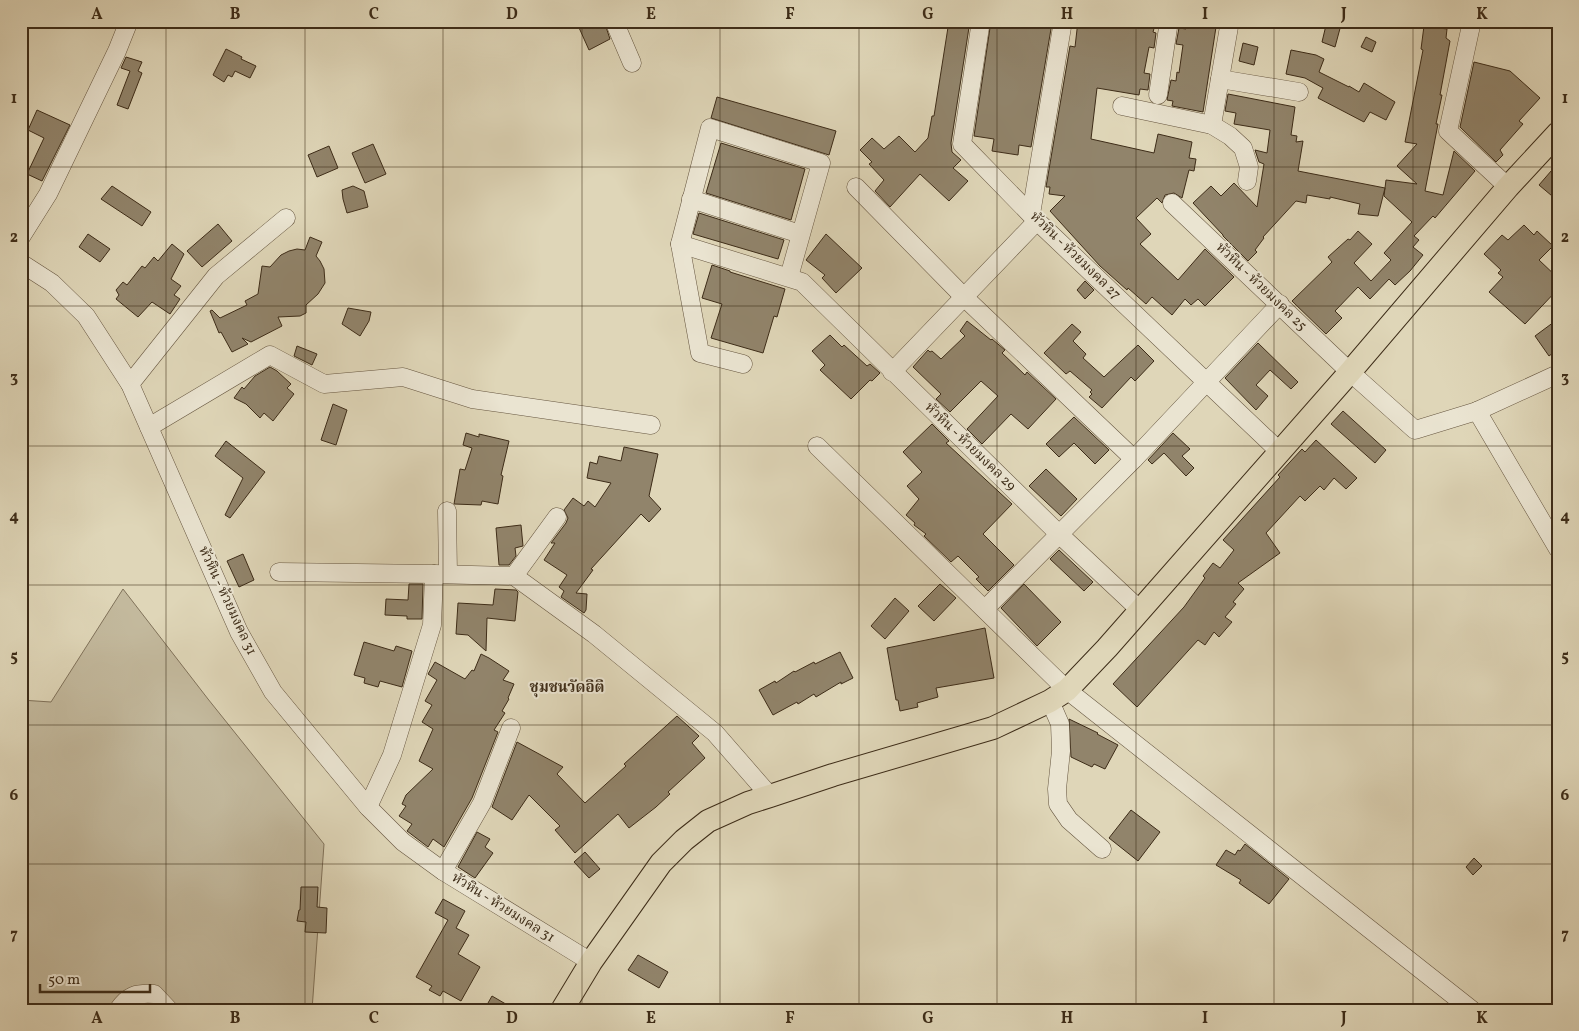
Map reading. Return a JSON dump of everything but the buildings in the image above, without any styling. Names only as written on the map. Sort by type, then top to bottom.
[{"type":"main road","points":[[568,1008],[591,962],[661,863],[684,840],[708,822],[748,804],[833,775],[993,728],[1058,695],[1107,648],[1350,372],[1508,187],[1558,133]]},
{"type":"street","points":[[21,237],[48,194],[117,51],[129,21]]},
{"type":"street","points":[[614,21],[632,63]]},
{"type":"street","name":"หัวหิน - ห้วยมงคล 27","points":[[981,21],[962,144],[1034,218],[1279,451]]},
{"type":"street","points":[[892,372],[965,298],[1034,218],[1063,21]]},
{"type":"street","points":[[1158,95],[1169,21]]},
{"type":"street","points":[[1212,125],[1230,21]]},
{"type":"street","points":[[1472,21],[1448,131],[1508,187]]},
{"type":"street","points":[[1220,78],[1299,92]]},
{"type":"street","points":[[1122,106],[1212,125],[1230,136],[1243,148],[1248,167],[1247,181]]},
{"type":"street","points":[[680,244],[795,280],[800,234],[821,163],[710,128],[680,244],[700,353],[743,364]]},
{"type":"street","points":[[856,187],[965,298],[1134,459]]},
{"type":"street","points":[[691,199],[800,234]]},
{"type":"street","name":"หัวหิน - ห้วยมงคล 25","points":[[1172,203],[1350,372],[1415,430],[1476,410]]},
{"type":"street","points":[[130,384],[216,276],[286,218]]},
{"type":"street","name":"หัวหิน - ห้วยมงคล 31","points":[[21,263],[52,283],[86,316],[130,384],[244,641],[273,692],[368,807],[403,842],[443,871],[591,962]]},
{"type":"street","name":"หัวหิน - ห้วยมงคล 29","points":[[795,280],[1140,610]]},
{"type":"street","points":[[985,609],[1134,459],[1280,304]]},
{"type":"street","points":[[149,426],[270,356],[324,384],[403,377],[472,398],[651,425]]},
{"type":"street","points":[[1558,374],[1476,410],[1558,549]]},
{"type":"street","points":[[817,446],[985,609],[1058,695],[1472,1010]]},
{"type":"street","points":[[368,807],[392,755],[432,625],[441,574],[447,511]]},
{"type":"street","points":[[514,576],[557,517]]},
{"type":"street","points":[[279,572],[514,576],[594,634],[715,732],[770,796]]},
{"type":"street","points":[[1058,695],[1061,751],[1057,789],[1058,804],[1069,820],[1102,849]]},
{"type":"street","points":[[443,871],[482,803],[511,728]]},
{"type":"street","points":[[118,1010],[124,1001],[138,993],[154,994],[167,1009]]},
{"type":"shaded area","points":[[123,589],[324,844],[312,1010],[21,1010],[21,700],[51,702]]},
{"type":"district","name":"ชุมชนวัดอิติ","points":[[567,688]]}]
